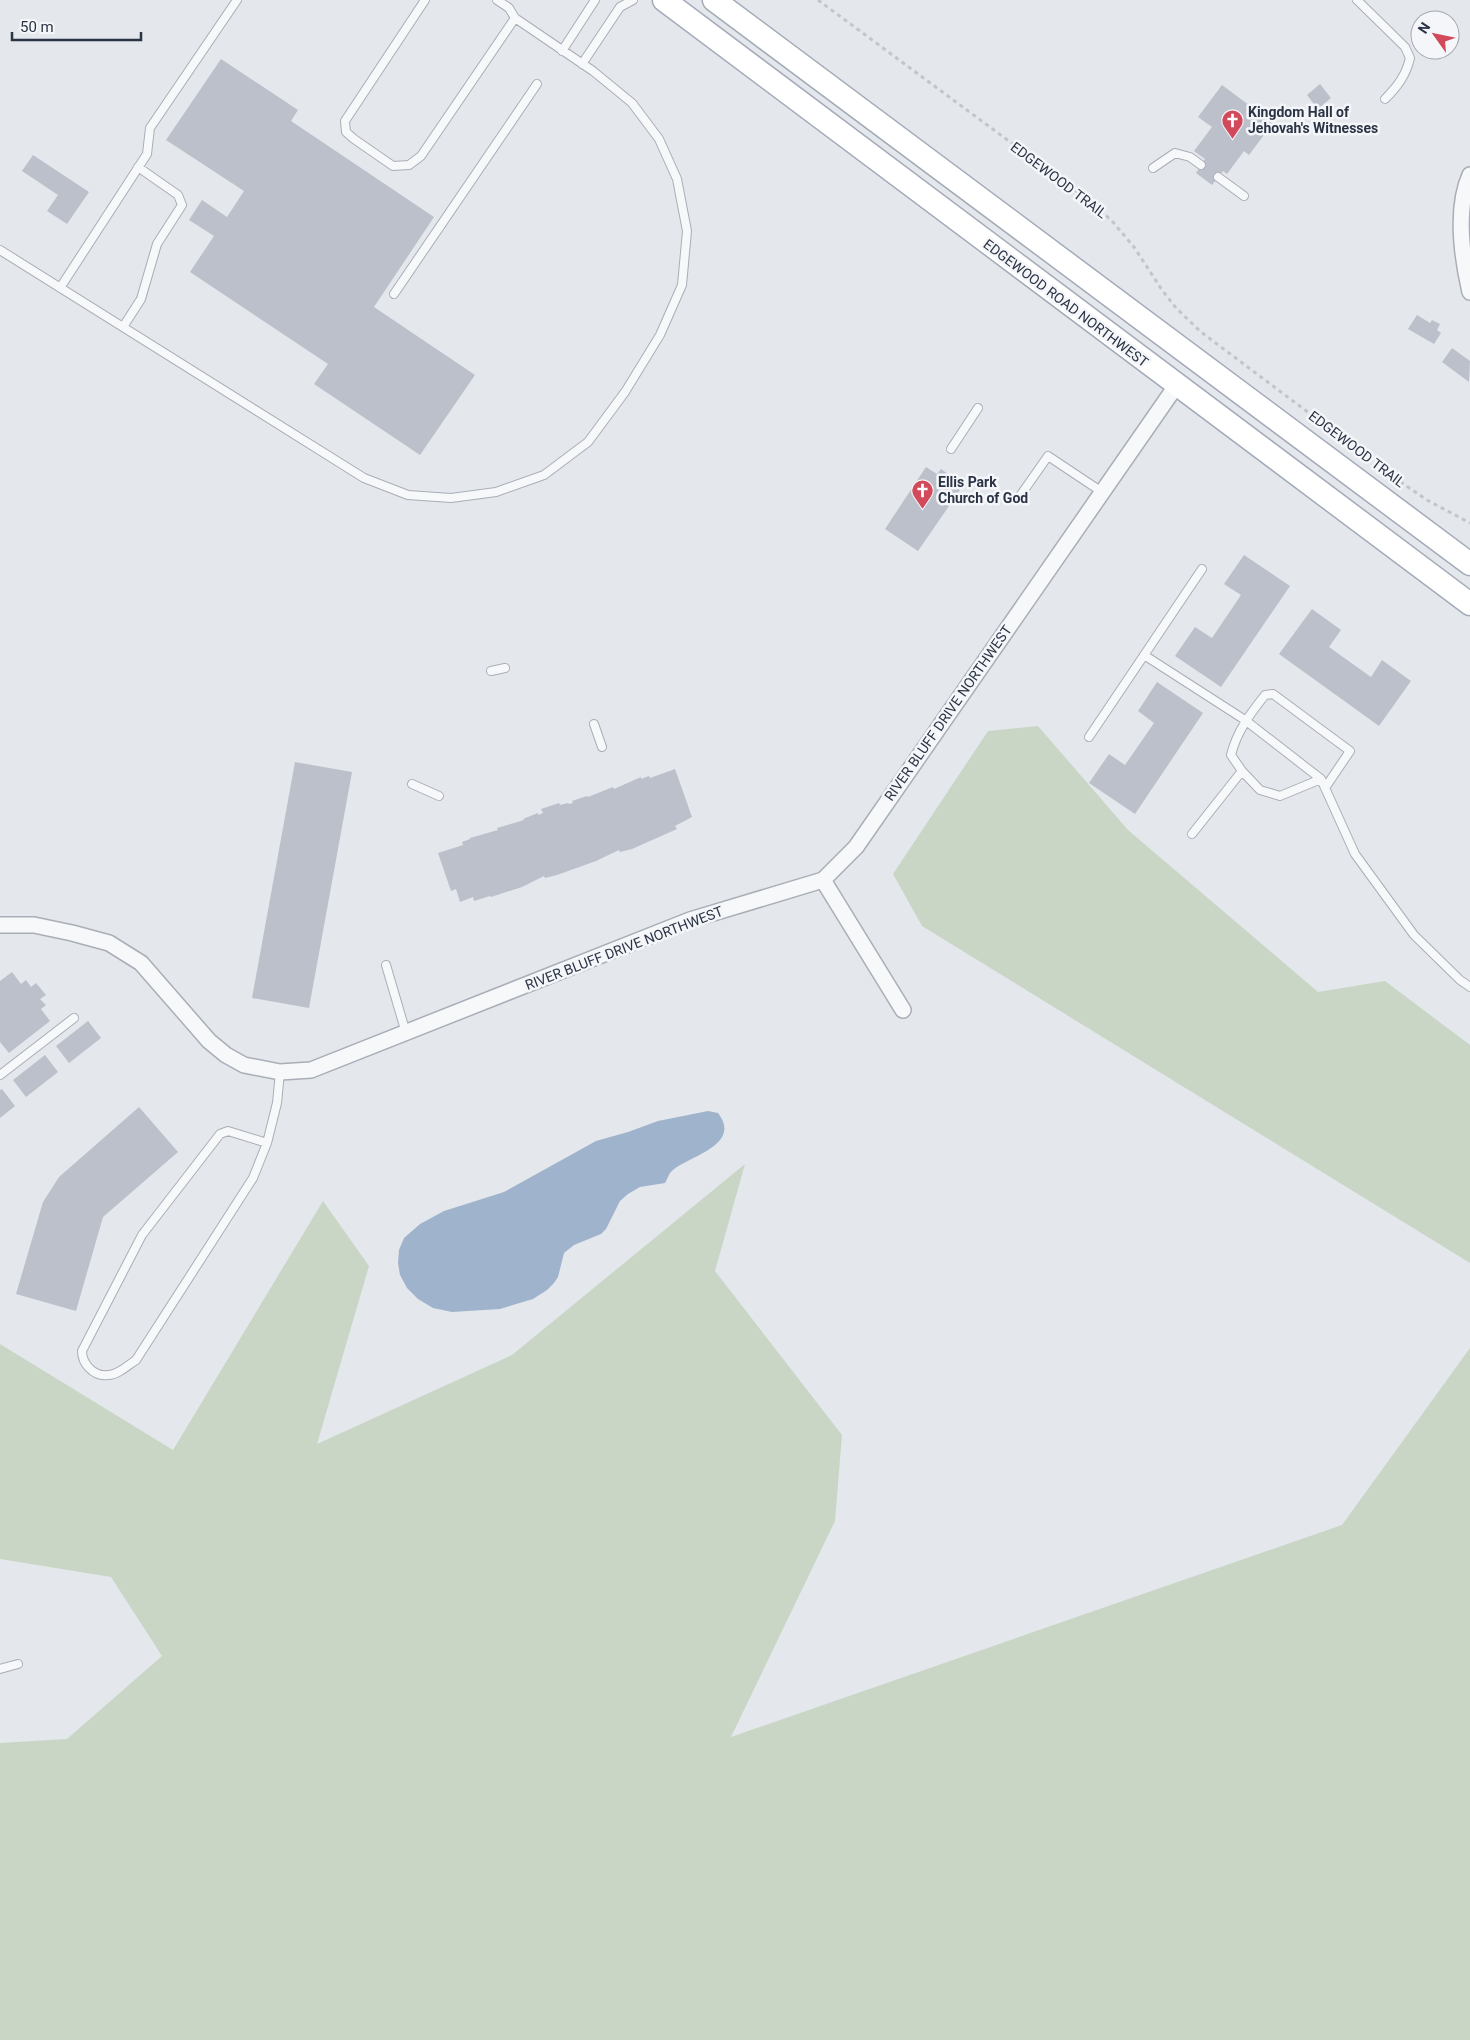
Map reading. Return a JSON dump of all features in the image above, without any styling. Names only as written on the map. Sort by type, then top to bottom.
[{"type":"main road","name":"EDGEWOOD ROAD NORTHWEST","points":[[664,0],[1176,386],[1470,604]]},
{"type":"main road","points":[[714,0],[1470,564]]},
{"type":"street","points":[[1470,175],[1465,186],[1462,207],[1464,265],[1470,292]]},
{"type":"street","name":"RIVER BLUFF DRIVE NORTHWEST","points":[[0,926],[34,925],[72,932],[109,943],[141,963],[209,1041],[226,1055],[244,1065],[280,1072],[312,1070],[690,920],[823,880],[856,847],[1176,386]]},
{"type":"street","points":[[823,880],[903,1010]]},
{"type":"lane","points":[[60,288],[147,154],[150,128],[237,0]]},
{"type":"lane","points":[[425,0],[344,121],[346,132],[394,166],[409,165],[422,156],[516,18]]},
{"type":"lane","points":[[0,250],[364,478],[408,495],[451,498],[496,492],[544,475],[588,442],[625,392],[660,335],[682,285],[686,231],[677,179],[659,139],[632,103],[582,64],[516,18],[509,8],[497,0]]},
{"type":"lane","points":[[562,51],[595,0]]},
{"type":"lane","points":[[582,64],[620,7],[632,0]]},
{"type":"lane","points":[[1357,0],[1405,46],[1410,58],[1406,72],[1399,84],[1385,99]]},
{"type":"lane","points":[[394,294],[537,84]]},
{"type":"lane","points":[[1153,168],[1175,153],[1190,157],[1201,165]]},
{"type":"lane","points":[[123,327],[141,299],[157,244],[182,205],[178,195],[138,168]]},
{"type":"lane","points":[[1218,177],[1244,196]]},
{"type":"lane","points":[[951,449],[978,408]]},
{"type":"lane","points":[[1020,496],[1048,456],[1102,492]]},
{"type":"lane","points":[[1089,737],[1202,569]]},
{"type":"lane","points":[[1144,655],[1245,720],[1321,778],[1355,854],[1414,935],[1460,980],[1470,987]]},
{"type":"lane","points":[[491,671],[505,668]]},
{"type":"lane","points":[[1321,778],[1280,796],[1260,790],[1231,755],[1234,742],[1245,720],[1265,695],[1273,694],[1350,751],[1325,788]]},
{"type":"lane","points":[[594,724],[602,747]]},
{"type":"lane","points":[[1192,834],[1242,770]]},
{"type":"lane","points":[[412,784],[439,796]]},
{"type":"lane","points":[[386,965],[406,1033]]},
{"type":"lane","points":[[0,1075],[74,1018]]},
{"type":"lane","points":[[267,1143],[228,1130],[220,1134],[142,1235],[82,1351],[82,1360],[87,1367],[108,1376],[120,1371],[136,1360],[253,1178],[267,1143],[276,1103],[280,1072]]},
{"type":"lane","points":[[0,1669],[18,1664]]},
{"type":"path","name":"EDGEWOOD TRAIL","points":[[818,0],[1090,201],[1112,221],[1134,247],[1162,290],[1201,332],[1405,485],[1428,500],[1470,522]]},
{"type":"green space","points":[[1038,726],[1128,830],[1318,992],[1385,981],[1470,1045],[1470,1263],[922,926],[893,874],[988,731]]},
{"type":"green space","points":[[745,1164],[715,1271],[842,1435],[835,1521],[731,1737],[1342,1525],[1470,1348],[1470,2040],[0,2040],[0,1743],[67,1739],[162,1656],[111,1577],[0,1559],[0,1344],[173,1450],[323,1201],[369,1266],[317,1444],[512,1355]]},
{"type":"water","points":[[708,1111],[718,1113],[724,1125],[723,1134],[718,1143],[677,1167],[670,1173],[665,1183],[640,1187],[628,1194],[620,1201],[606,1229],[601,1234],[574,1245],[564,1253],[558,1277],[554,1283],[533,1299],[500,1309],[452,1312],[433,1308],[418,1299],[407,1288],[400,1275],[398,1263],[399,1250],[404,1238],[420,1224],[444,1211],[504,1192],[596,1141],[658,1121]]},
{"type":"building","points":[[221,59],[298,110],[291,121],[434,217],[374,307],[475,375],[420,455],[314,384],[328,364],[190,272],[214,236],[189,220],[202,200],[227,217],[244,191],[166,140]]},
{"type":"building","points":[[1320,84],[1331,98],[1318,109],[1307,95]]},
{"type":"building","name":"Kingdom Hall of Jehovah's Witnesses","points":[[1222,85],[1273,123],[1249,155],[1244,151],[1227,174],[1223,171],[1212,185],[1196,173],[1205,159],[1194,151],[1212,127],[1198,117]]},
{"type":"building","points":[[33,155],[89,192],[67,224],[47,211],[58,195],[22,171]]},
{"type":"building","points":[[1417,315],[1430,323],[1432,320],[1440,324],[1437,330],[1441,333],[1434,344],[1408,329]]},
{"type":"building","points":[[1452,348],[1470,361],[1469,382],[1442,362]]},
{"type":"building","name":"Ellis Park Church of God","points":[[926,467],[937,474],[941,469],[952,477],[949,482],[960,490],[918,551],[885,529]]},
{"type":"building","points":[[1244,555],[1290,586],[1221,687],[1175,656],[1195,627],[1212,638],[1241,595],[1224,584]]},
{"type":"building","points":[[1312,609],[1341,630],[1329,647],[1371,677],[1382,660],[1411,681],[1379,726],[1279,654]]},
{"type":"building","points":[[1157,682],[1203,713],[1135,814],[1089,783],[1109,754],[1125,765],[1154,723],[1138,711]]},
{"type":"building","points":[[295,762],[352,772],[309,1008],[252,998]]},
{"type":"building","points":[[675,769],[692,817],[675,826],[677,829],[632,849],[620,852],[619,850],[596,861],[557,875],[545,878],[544,876],[522,887],[491,897],[474,901],[473,897],[460,902],[456,889],[451,891],[438,853],[463,845],[462,842],[470,838],[498,830],[497,828],[524,820],[538,813],[538,815],[543,813],[541,809],[559,803],[560,805],[573,803],[572,801],[613,787],[614,789],[641,777],[641,779],[649,776],[650,778]]},
{"type":"building","points":[[12,972],[21,984],[26,980],[31,987],[36,983],[46,995],[40,999],[46,1005],[41,1009],[50,1021],[9,1053],[0,1042],[0,981]]},
{"type":"building","points":[[88,1021],[101,1038],[69,1063],[56,1046]]},
{"type":"building","points":[[45,1055],[58,1072],[26,1097],[13,1080]]},
{"type":"building","points":[[2,1089],[15,1106],[0,1118],[0,1090]]},
{"type":"building","points":[[139,1107],[178,1152],[103,1217],[76,1311],[16,1294],[43,1202],[59,1177]]},
{"type":"place","name":"Kingdom Hall of Jehovah's Witnesses","points":[[1232,139]]},
{"type":"place","name":"Ellis Park Church of God","points":[[922,509]]}]
